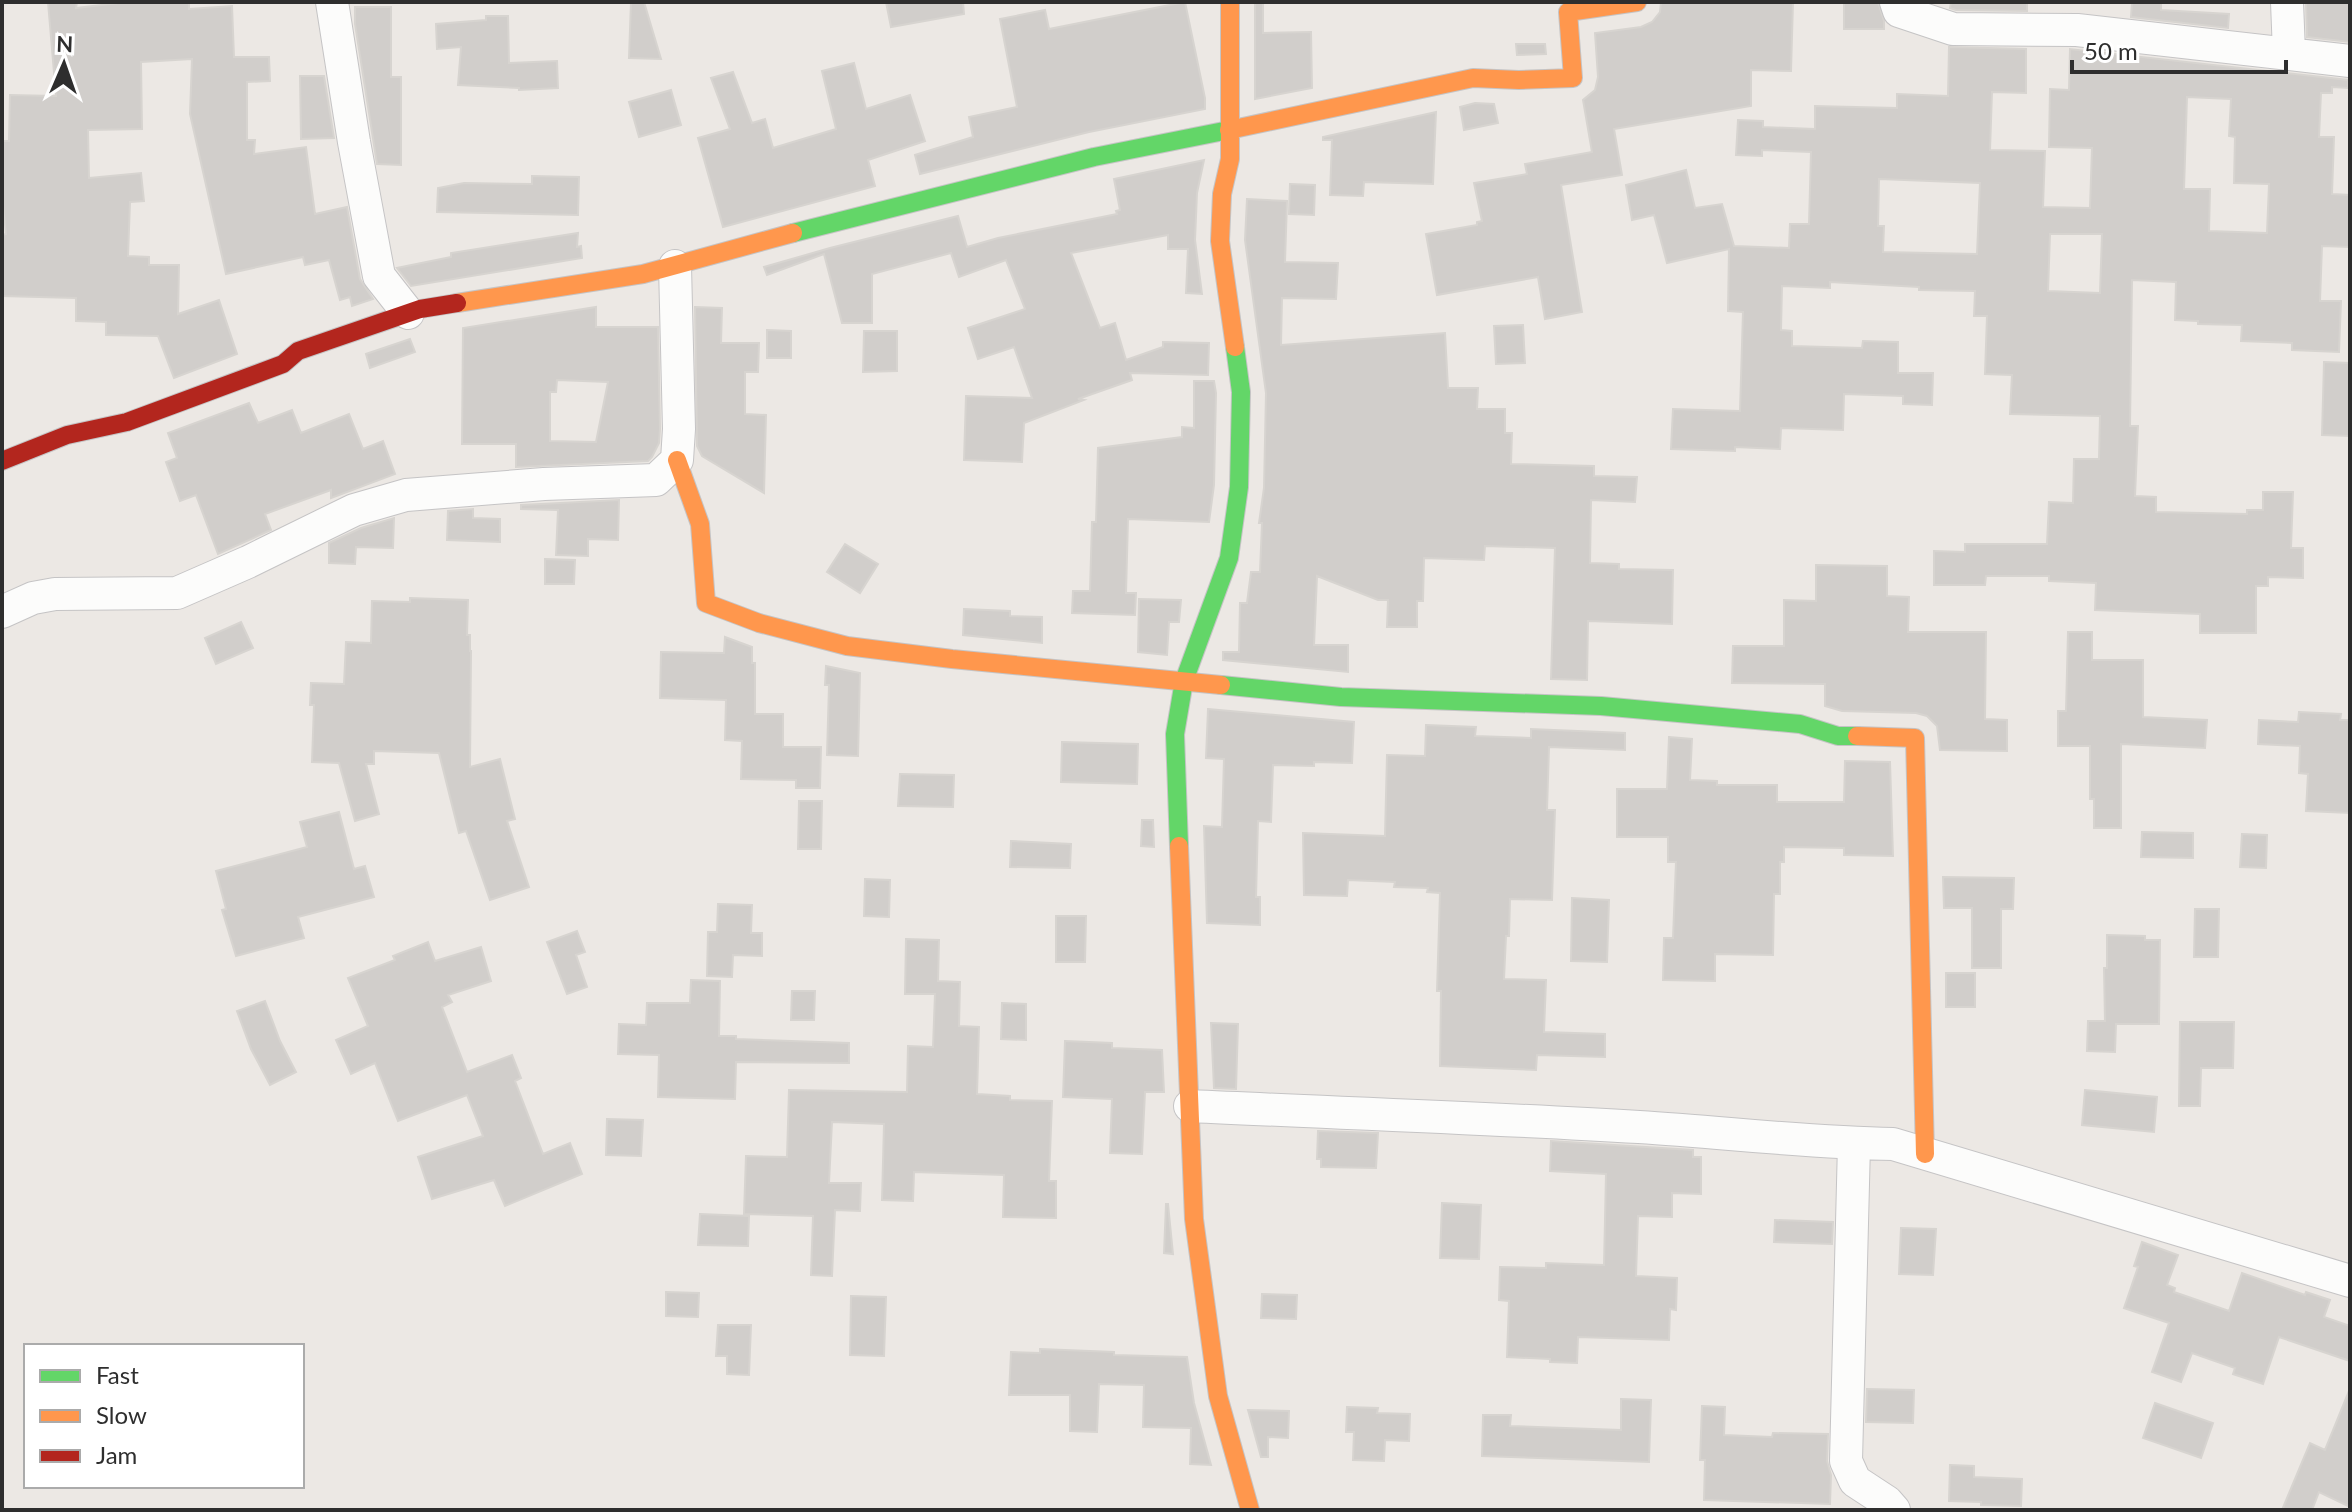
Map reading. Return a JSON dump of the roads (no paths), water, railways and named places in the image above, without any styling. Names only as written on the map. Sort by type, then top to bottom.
[{"type":"street","points":[[332,2],[379,276],[408,313]]},
{"type":"street","points":[[1230,2],[1230,159],[1222,194],[1220,241],[1241,392],[1239,487],[1229,558],[1184,681],[1175,734],[1194,1219],[1218,1396],[1250,1510]]},
{"type":"street","points":[[2,461],[67,435],[127,422],[283,364],[298,351],[420,309],[599,282],[675,266],[838,220],[1094,157],[1473,78],[1573,78],[1568,12],[1637,2]]},
{"type":"street","points":[[1896,2],[1899,11],[1953,29],[2077,30],[2350,61]]},
{"type":"street","points":[[2287,2],[2289,53]]},
{"type":"street","points":[[675,266],[677,460],[700,524],[706,603],[759,623],[847,646],[952,659],[1341,697],[1601,706],[1800,724],[1838,736],[1915,738],[1925,1154]]},
{"type":"street","points":[[2,612],[33,598],[55,594],[177,593],[354,510],[406,495],[544,484],[656,480],[677,460]]},
{"type":"street","points":[[1190,1106],[1604,1125],[1854,1144],[1893,1144],[2350,1281]]},
{"type":"street","points":[[1854,1144],[1846,1461],[1855,1481],[1894,1510]]}]
